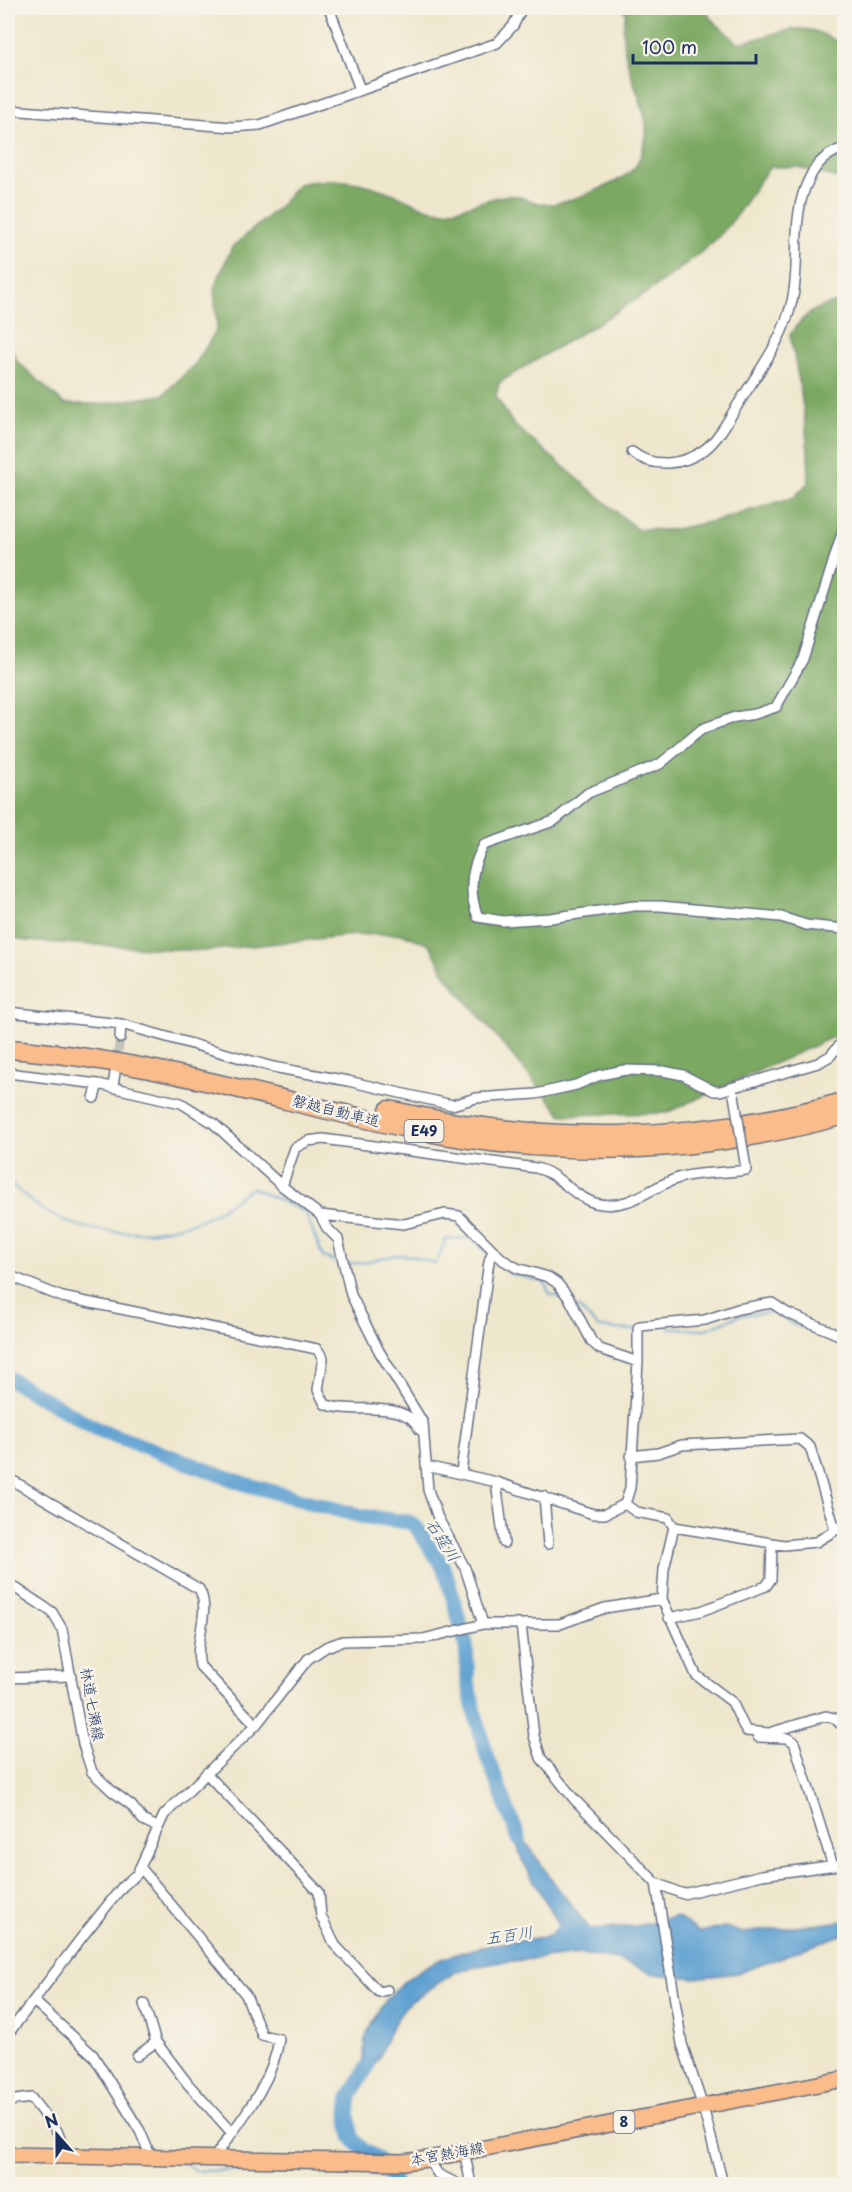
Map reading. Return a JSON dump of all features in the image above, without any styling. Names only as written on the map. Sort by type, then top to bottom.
[{"type":"highway","name":"磐越自動車道","points":[[8,1037],[86,1044],[160,1057],[416,1116],[539,1134],[609,1137],[683,1133],[770,1120],[844,1102]]},
{"type":"highway","name":"磐越自動車道","points":[[8,1049],[58,1053],[161,1069],[417,1130],[540,1147],[610,1149],[686,1146],[773,1133],[844,1115]]},
{"type":"main road","name":"本宮熱海線","points":[[8,2155],[403,2162],[428,2160],[464,2151],[844,2079]]},
{"type":"street","points":[[329,8],[360,89]]},
{"type":"street","points":[[8,110],[247,128],[497,43],[513,26],[522,8]]},
{"type":"street","points":[[788,8],[807,8]]},
{"type":"street","points":[[632,452],[653,464],[672,463],[705,449],[723,427],[768,360],[788,313],[796,284],[800,205],[814,168],[823,158],[844,148]]},
{"type":"street","points":[[844,527],[803,658],[776,707],[755,714],[735,717],[702,729],[660,764],[588,793],[554,821],[484,845],[473,871],[471,885],[472,901],[478,917],[503,921],[568,917],[634,906],[660,906],[781,917],[806,926],[844,929]]},
{"type":"street","points":[[8,1012],[121,1024],[273,1067],[348,1080],[452,1105],[476,1098],[536,1094],[576,1085],[600,1074],[625,1070],[663,1071],[683,1075],[714,1090],[733,1091],[818,1063],[830,1056],[844,1040]]},
{"type":"street","points":[[120,1038],[121,1024]]},
{"type":"street","points":[[8,1073],[113,1086],[181,1103],[213,1123],[282,1186],[321,1215],[327,1228],[338,1239],[351,1295],[379,1351],[416,1409],[425,1436],[428,1490],[438,1518],[465,1568],[480,1626]]},
{"type":"street","points":[[113,1086],[115,1073]]},
{"type":"street","points":[[94,1098],[98,1084]]},
{"type":"street","points":[[282,1186],[295,1149],[308,1141],[323,1139],[544,1170],[594,1203],[611,1205],[628,1202],[688,1175],[746,1170],[733,1091]]},
{"type":"street","points":[[321,1215],[404,1224],[429,1217],[455,1215],[468,1222],[493,1251],[513,1266],[548,1277],[557,1283],[569,1298],[592,1342],[600,1349],[638,1362]]},
{"type":"street","points":[[461,1472],[489,1262],[493,1251]]},
{"type":"street","points":[[8,1275],[62,1298],[317,1349],[323,1360],[318,1390],[325,1404],[402,1414],[415,1420],[425,1436]]},
{"type":"street","points":[[625,1504],[630,1488],[638,1328],[640,1326],[705,1320],[738,1309],[766,1304],[777,1305],[787,1313],[844,1337]]},
{"type":"street","points":[[632,1456],[658,1453],[682,1445],[800,1440],[810,1448],[835,1529]]},
{"type":"street","points":[[426,1466],[461,1472],[496,1482],[597,1515],[625,1504]]},
{"type":"street","points":[[8,1478],[200,1589],[203,1603],[198,1654],[200,1666],[256,1725]]},
{"type":"street","points":[[496,1482],[504,1543]]},
{"type":"street","points":[[544,1496],[548,1544]]},
{"type":"street","points":[[625,1504],[636,1512],[668,1518],[674,1527],[772,1544],[812,1543],[844,1525]]},
{"type":"street","points":[[674,1527],[664,1569],[662,1599],[669,1618],[696,1675],[732,1702],[745,1729],[764,1739],[787,1738],[794,1742],[833,1866]]},
{"type":"street","points":[[669,1618],[701,1611],[766,1586],[771,1579],[772,1544]]},
{"type":"street","name":"林道七瀬線","points":[[8,1582],[55,1615],[62,1629],[83,1744],[92,1772],[131,1805],[143,1820],[157,1827]]},
{"type":"street","points":[[8,2034],[82,1937],[141,1868],[157,1827],[170,1807],[256,1725],[303,1664],[326,1647],[348,1640],[404,1641],[480,1626],[560,1624],[605,1608],[662,1599]]},
{"type":"street","points":[[521,1625],[534,1736],[541,1758],[574,1799],[656,1883],[683,1894],[762,1875],[844,1864]]},
{"type":"street","points":[[8,1678],[71,1676]]},
{"type":"street","points":[[754,1734],[769,1733],[826,1716],[834,1718],[844,1727]]},
{"type":"street","points":[[206,1773],[318,1892],[324,1925],[339,1951],[379,1992],[387,1990]]},
{"type":"street","points":[[141,1868],[246,1995],[255,2014],[258,2030],[262,2035],[279,2039],[272,2064],[256,2098],[214,2158]]},
{"type":"street","points":[[656,1883],[682,2043],[703,2107],[723,2184]]},
{"type":"street","points":[[34,2001],[93,2055],[135,2123],[151,2157]]},
{"type":"street","points":[[144,2004],[156,2042],[188,2084],[232,2133]]},
{"type":"street","points":[[137,2056],[156,2042]]},
{"type":"street","points":[[8,2101],[31,2098],[57,2131],[67,2156]]},
{"type":"street","points":[[464,2151],[471,2184]]},
{"type":"street","points":[[428,2160],[438,2174],[458,2184]]},
{"type":"green space","points":[[621,8],[705,8],[711,19],[738,43],[803,29],[815,31],[844,46],[844,180],[798,167],[770,167],[723,232],[690,261],[610,316],[499,383],[496,396],[513,424],[637,529],[670,530],[719,520],[794,497],[809,482],[803,408],[790,335],[813,311],[844,301],[844,1032],[666,1113],[562,1115],[446,976],[430,945],[403,934],[353,935],[204,951],[25,941],[8,936],[8,340],[17,361],[64,404],[102,404],[163,395],[196,363],[217,329],[214,288],[232,247],[279,207],[298,184],[325,180],[349,181],[386,191],[429,209],[442,211],[509,195],[539,203],[553,204],[578,197],[619,179],[637,164],[645,141],[646,129],[624,48],[623,31],[626,13]]},
{"type":"water","points":[[509,1818],[552,1880],[590,1929],[637,1926],[676,1916],[699,1932],[726,1927],[742,1933],[844,1921],[844,1934],[739,1973],[694,1978],[654,1974],[618,1960],[581,1954],[494,1963],[457,1971],[406,2005],[390,2030],[380,2056],[366,2078],[356,2085],[363,2068],[366,2036],[380,2009],[397,1988],[418,1971],[441,1959],[467,1951],[494,1944],[550,1936],[559,1925],[522,1860]]},
{"type":"waterway","points":[[8,1182],[43,1210],[62,1219],[82,1226],[124,1232],[146,1232],[188,1224],[213,1214],[253,1188],[305,1212],[323,1257],[341,1263]]},
{"type":"waterway","points":[[346,1263],[361,1263],[403,1255],[436,1264],[446,1239],[472,1238],[489,1255]]},
{"type":"waterway","points":[[493,1259],[510,1273],[544,1282],[550,1294],[566,1300]]},
{"type":"waterway","points":[[578,1307],[599,1328],[635,1330]]},
{"type":"waterway","points":[[668,1328],[703,1330],[741,1315],[775,1312],[793,1325],[808,1328],[844,1345]]},
{"type":"waterway","name":"石筵川","points":[[8,1378],[97,1429],[245,1484],[360,1516],[409,1522],[416,1527],[442,1565],[448,1580],[466,1645],[468,1683],[475,1713],[487,1756],[519,1839]]},
{"type":"waterway","name":"五百川","points":[[367,2067],[350,2097],[348,2113],[352,2137],[363,2150],[374,2156],[390,2171],[395,2184]]},
{"type":"waterway","points":[[187,2165],[194,2171],[347,2168]]},
{"type":"waterway","points":[[359,2168],[394,2183]]},
{"type":"tunnel","points":[[116,1065],[120,1038]]}]
